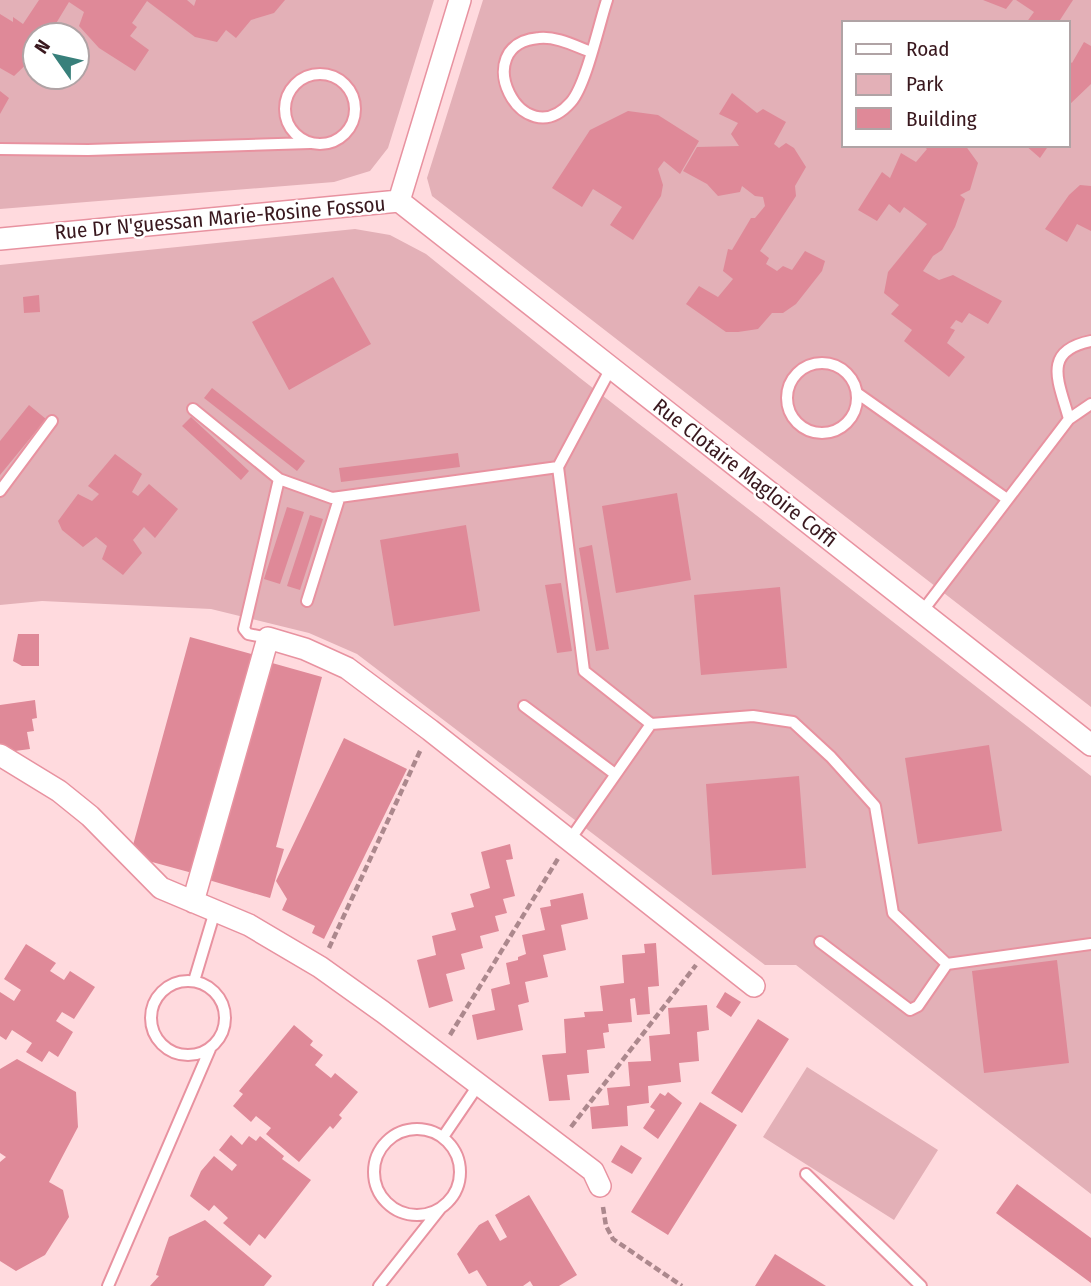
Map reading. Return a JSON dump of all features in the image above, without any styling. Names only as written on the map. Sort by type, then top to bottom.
[{"type":"street","name":"Rue Dr N'guessan Marie-Rosine Fossou","points":[[0,239],[399,201],[460,0]]},
{"type":"street","name":"Rue Clotaire Magloire Coffi","points":[[399,201],[1091,745]]},
{"type":"street","points":[[193,902],[268,638],[304,649],[347,668],[430,730],[754,986]]},
{"type":"street","points":[[0,755],[80,807],[161,888],[249,925],[320,967],[593,1171],[600,1186]]},
{"type":"lane","points":[[591,52],[554,40],[539,38],[525,42],[513,51],[505,65],[503,80],[507,94],[517,106],[530,114],[545,116],[560,111],[572,102],[579,89],[591,52],[607,0]]},
{"type":"lane","points":[[0,149],[88,150],[324,144],[337,140],[348,131],[354,118],[355,105],[351,91],[330,74],[317,73],[303,78],[292,86],[286,99],[285,112],[289,126],[298,136],[310,143]]},
{"type":"lane","points":[[1069,419],[1056,368],[1061,355],[1073,344],[1091,341]]},
{"type":"lane","points":[[857,393],[856,407],[850,419],[840,429],[827,434],[813,433],[800,427],[791,417],[786,404],[787,390],[793,378],[803,368],[816,363],[830,364],[843,370],[852,380],[857,393],[1007,499]]},
{"type":"lane","points":[[611,368],[558,467],[581,663],[591,678],[651,724],[753,716],[793,722],[831,757],[875,806],[893,913],[947,964]]},
{"type":"lane","points":[[921,613],[1069,419],[1091,404]]},
{"type":"lane","points":[[193,409],[279,479],[340,499],[558,467]]},
{"type":"lane","points":[[0,491],[52,421]]},
{"type":"lane","points":[[268,638],[248,634],[244,624],[279,479]]},
{"type":"lane","points":[[307,601],[340,499]]},
{"type":"lane","points":[[524,706],[615,775]]},
{"type":"lane","points":[[569,841],[651,724]]},
{"type":"lane","points":[[194,981],[215,911]]},
{"type":"lane","points":[[820,942],[910,1010],[918,1006],[947,964],[1091,943]]},
{"type":"lane","points":[[108,1286],[210,1048],[225,1025],[224,1010],[219,997],[208,986],[194,981],[179,982],[166,988],[156,999],[151,1012],[151,1027],[157,1041],[167,1051],[181,1056],[196,1055],[210,1048]]},
{"type":"lane","points":[[443,1137],[479,1084]]},
{"type":"lane","points":[[379,1286],[452,1197],[460,1182],[460,1165],[455,1149],[443,1137],[428,1130],[403,1132],[383,1146],[375,1161],[374,1179],[380,1195],[392,1207],[415,1214],[440,1209]]},
{"type":"lane","points":[[806,1174],[921,1286]]},
{"type":"path","points":[[320,967],[430,730]]},
{"type":"path","points":[[438,1054],[569,841]]},
{"type":"path","points":[[558,1144],[708,949]]},
{"type":"path","points":[[600,1186],[606,1226],[613,1239],[682,1286]]},
{"type":"green space","points":[[0,0],[434,0],[388,148],[370,171],[334,182],[0,209]]},
{"type":"green space","points":[[483,0],[1091,0],[1091,707],[432,196],[427,178]]},
{"type":"green space","points":[[355,229],[390,235],[426,254],[580,378],[1091,776],[1091,1194],[796,965],[765,965],[357,654],[309,633],[211,609],[42,601],[0,605],[0,265]]},
{"type":"green space","points":[[807,1067],[938,1150],[894,1220],[763,1137]]},
{"type":"building","points":[[39,0],[187,0],[194,6],[196,0],[285,0],[274,13],[251,20],[236,38],[226,30],[217,42],[195,37],[147,1],[132,23],[137,27],[130,36],[149,50],[135,71],[99,48],[91,39],[91,21],[81,21],[84,12],[69,2],[57,21],[25,21]]},
{"type":"building","points":[[983,0],[1013,0],[1006,9]]},
{"type":"building","points":[[1016,0],[1073,0],[1059,21],[1027,21],[1034,12]]},
{"type":"building","points":[[0,14],[13,22],[13,17],[21,23],[21,69],[14,76],[0,68]]},
{"type":"building","points":[[1084,42],[1091,46],[1091,84],[1070,104],[1070,62],[1072,63]]},
{"type":"building","points":[[0,91],[9,98],[0,114]]},
{"type":"building","points":[[732,93],[757,113],[763,109],[786,122],[774,144],[779,148],[786,143],[794,148],[806,167],[795,186],[796,196],[760,251],[769,258],[766,264],[777,271],[783,266],[792,270],[805,251],[825,261],[822,271],[796,304],[783,313],[772,313],[758,329],[726,332],[686,304],[699,286],[718,297],[733,279],[723,271],[728,249],[732,250],[751,218],[755,218],[765,206],[763,197],[755,196],[742,186],[740,192],[718,196],[707,184],[683,171],[697,147],[739,146],[731,134],[738,123],[719,114]]},
{"type":"building","points":[[628,111],[658,115],[699,141],[680,174],[664,161],[658,169],[663,185],[661,196],[633,240],[610,225],[622,207],[593,189],[582,207],[552,188],[590,130]]},
{"type":"building","points":[[924,147],[966,147],[978,163],[970,190],[960,195],[965,199],[955,227],[942,250],[933,256],[923,271],[939,280],[953,275],[1002,301],[988,324],[969,313],[962,323],[956,320],[950,328],[955,330],[947,343],[965,357],[949,377],[904,341],[912,330],[891,314],[899,305],[884,293],[888,272],[927,224],[904,207],[900,213],[889,204],[877,221],[858,210],[882,172],[890,178],[901,153],[916,162],[927,149]]},
{"type":"building","points":[[1027,147],[1048,147],[1040,158]]},
{"type":"building","points":[[1080,185],[1091,186],[1091,231],[1077,224],[1067,242],[1045,229],[1069,195]]},
{"type":"building","points":[[333,277],[371,344],[289,390],[252,322]]},
{"type":"building","points":[[39,295],[40,312],[24,313],[23,297]]},
{"type":"building","points":[[212,388],[305,461],[297,471],[204,398]]},
{"type":"building","points":[[29,405],[46,419],[0,475],[0,441]]},
{"type":"building","points":[[191,417],[249,471],[241,480],[182,426]]},
{"type":"building","points":[[458,453],[460,467],[341,482],[339,468]]},
{"type":"building","points":[[115,454],[142,474],[132,492],[138,496],[149,484],[178,509],[155,538],[144,527],[133,540],[142,553],[123,575],[102,559],[107,546],[96,537],[83,547],[62,530],[58,521],[78,494],[92,501],[99,494],[88,486]]},
{"type":"building","points":[[677,493],[691,580],[616,593],[602,506]]},
{"type":"building","points":[[287,507],[304,512],[280,584],[264,579]]},
{"type":"building","points":[[310,515],[323,519],[300,590],[287,586]]},
{"type":"building","points":[[466,525],[480,611],[394,626],[380,540]]},
{"type":"building","points":[[592,545],[609,649],[596,651],[579,548]]},
{"type":"building","points":[[561,583],[572,651],[557,653],[545,585]]},
{"type":"building","points":[[780,587],[787,668],[701,675],[694,595]]},
{"type":"building","points":[[18,634],[39,634],[39,666],[22,666],[13,661]]},
{"type":"building","points":[[190,637],[255,655],[196,874],[130,856]]},
{"type":"building","points":[[265,661],[322,677],[276,847],[284,849],[270,898],[202,878]]},
{"type":"building","points":[[35,700],[37,718],[32,719],[34,731],[27,732],[30,749],[0,753],[0,705]]},
{"type":"building","points":[[344,738],[407,769],[324,939],[312,933],[315,926],[282,910],[287,899],[276,881]]},
{"type":"building","points":[[989,745],[1002,831],[918,844],[905,758]]},
{"type":"building","points":[[799,776],[806,868],[712,875],[706,784]]},
{"type":"building","points":[[510,844],[513,859],[506,860],[515,896],[503,899],[507,913],[495,916],[499,931],[480,936],[483,948],[461,954],[465,969],[446,974],[453,1001],[429,1008],[417,960],[436,955],[432,936],[456,930],[451,913],[474,907],[470,894],[490,888],[481,852]]},
{"type":"building","points":[[583,893],[588,919],[561,925],[566,950],[543,955],[548,977],[525,982],[529,1002],[518,1005],[523,1030],[477,1040],[472,1015],[495,1010],[491,989],[510,984],[506,963],[518,960],[518,957],[526,954],[522,935],[545,930],[540,908],[551,906],[550,900]]},
{"type":"building","points":[[656,943],[659,986],[648,987],[650,1014],[637,1015],[635,998],[630,999],[632,1022],[608,1024],[609,1032],[603,1033],[605,1048],[587,1050],[589,1073],[567,1075],[570,1100],[549,1101],[542,1055],[566,1053],[564,1019],[585,1017],[584,1012],[603,1011],[600,986],[624,983],[622,955],[645,953],[644,944]]},
{"type":"building","points":[[26,944],[56,963],[50,971],[64,980],[70,971],[95,987],[74,1019],[62,1012],[56,1021],[73,1032],[58,1057],[49,1051],[42,1062],[26,1052],[32,1043],[12,1030],[6,1040],[0,1036],[0,992],[14,1001],[21,990],[4,979]]},
{"type":"building","points":[[1057,960],[1069,1063],[984,1073],[972,971]]},
{"type":"building","points":[[725,992],[741,1002],[731,1017],[716,1007]]},
{"type":"building","points":[[707,1005],[709,1030],[697,1032],[699,1061],[679,1063],[681,1082],[648,1086],[649,1103],[627,1106],[628,1126],[592,1129],[590,1107],[609,1105],[607,1088],[630,1086],[628,1062],[651,1061],[649,1036],[670,1034],[668,1008]]},
{"type":"building","points":[[758,1019],[789,1039],[742,1113],[711,1093]]},
{"type":"building","points":[[294,1025],[313,1041],[310,1045],[323,1055],[315,1065],[331,1078],[335,1073],[358,1092],[339,1115],[342,1118],[333,1129],[330,1126],[299,1162],[266,1134],[271,1128],[256,1116],[251,1122],[233,1106],[243,1094],[239,1091]]},
{"type":"building","points":[[17,1059],[76,1092],[78,1127],[49,1182],[63,1190],[69,1217],[45,1255],[16,1271],[0,1261],[0,1162],[6,1157],[0,1153],[0,1069]]},
{"type":"building","points":[[668,1092],[682,1103],[658,1139],[643,1128],[655,1110],[650,1107],[660,1093],[665,1096]]},
{"type":"building","points":[[700,1102],[737,1125],[668,1235],[631,1212]]},
{"type":"building","points":[[231,1135],[242,1145],[249,1136],[256,1141],[260,1136],[284,1156],[282,1159],[311,1180],[265,1239],[259,1234],[250,1246],[223,1223],[228,1218],[214,1205],[209,1211],[190,1196],[201,1171],[214,1156],[232,1171],[237,1165],[219,1150]]},
{"type":"building","points":[[621,1145],[642,1158],[632,1174],[611,1162]]},
{"type":"building","points":[[1017,1184],[1091,1238],[1091,1283],[996,1213]]},
{"type":"building","points":[[529,1195],[577,1275],[559,1286],[533,1286],[530,1281],[523,1286],[487,1286],[477,1270],[469,1274],[457,1254],[479,1225],[488,1220],[500,1241],[507,1237],[495,1215]]},
{"type":"building","points":[[205,1220],[272,1276],[264,1286],[150,1286],[159,1276],[156,1275],[169,1237]]},
{"type":"building","points":[[775,1254],[826,1286],[755,1286]]}]
